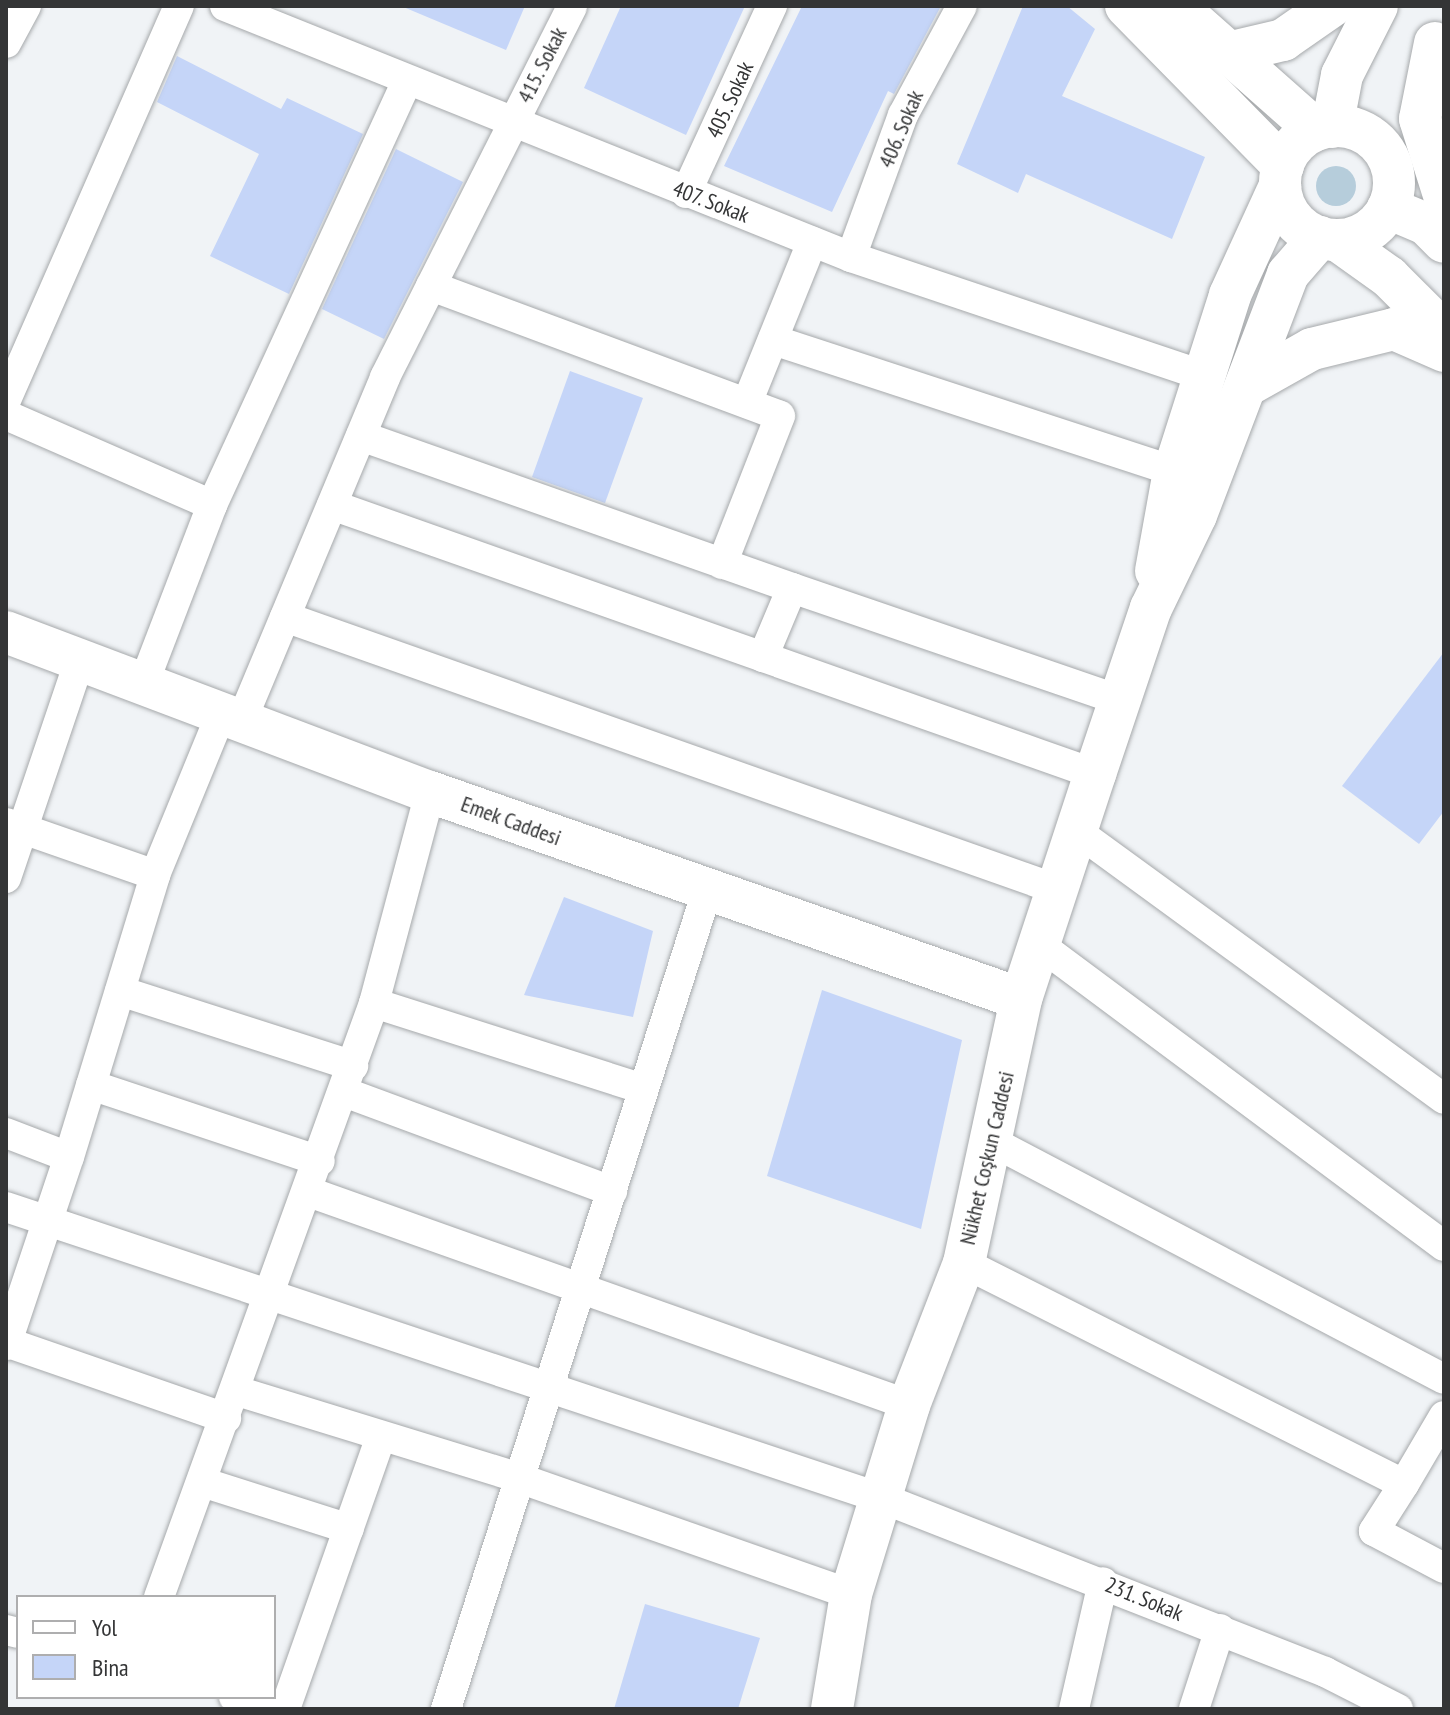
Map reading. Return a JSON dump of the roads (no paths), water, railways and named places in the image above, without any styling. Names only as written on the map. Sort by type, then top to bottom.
[{"type":"street","points":[[6,43],[26,6]]},
{"type":"street","points":[[6,400],[179,6]]},
{"type":"street","name":"407. Sokak","points":[[225,6],[851,257],[1205,376]]},
{"type":"street","name":"415. Sokak","points":[[6,1343],[69,1157],[155,875],[231,718],[285,617],[361,436],[431,286],[572,6]]},
{"type":"street","name":"405. Sokak","points":[[686,193],[772,6]]},
{"type":"street","name":"406. Sokak","points":[[851,257],[903,115],[962,6]]},
{"type":"street","points":[[1126,6],[1282,176],[1292,218],[1389,277],[1444,332]]},
{"type":"street","points":[[1176,6],[1228,53],[1324,128],[1365,134],[1389,159]]},
{"type":"street","points":[[1228,53],[1283,40],[1332,6]]},
{"type":"street","points":[[1151,608],[1174,471],[1230,295],[1282,176],[1324,128],[1342,75],[1377,6]]},
{"type":"street","points":[[1151,608],[1248,385],[1288,274],[1329,238],[1368,231],[1388,208],[1389,159],[1440,36]]},
{"type":"street","points":[[1440,36],[1420,119],[1444,195]]},
{"type":"street","points":[[143,685],[212,505],[407,81]]},
{"type":"street","points":[[1388,208],[1426,224],[1444,242]]},
{"type":"street","points":[[747,403],[812,242]]},
{"type":"street","points":[[431,286],[780,416],[722,564]]},
{"type":"street","points":[[1248,385],[1312,349],[1394,329],[1444,351]]},
{"type":"street","points":[[773,340],[1174,471]]},
{"type":"street","points":[[6,415],[212,505]]},
{"type":"street","points":[[361,436],[1120,700]]},
{"type":"street","points":[[332,505],[1095,774]]},
{"type":"street","points":[[763,657],[792,588]]},
{"type":"street","name":"Nükhet Coşkun Caddesi","points":[[832,1709],[851,1594],[884,1499],[909,1405],[964,1263],[993,1142],[1021,999],[1151,608]]},
{"type":"street","points":[[285,617],[1059,890]]},
{"type":"street","name":"Emek Caddesi","points":[[6,632],[430,792],[1021,999]]},
{"type":"street","points":[[6,878],[14,826],[80,660]]},
{"type":"street","points":[[160,1595],[271,1298],[374,1003],[430,792]]},
{"type":"street","points":[[14,826],[155,875]]},
{"type":"street","points":[[1078,832],[1444,1099]]},
{"type":"street","points":[[446,1709],[707,891]]},
{"type":"street","points":[[1040,945],[1444,1246]]},
{"type":"street","points":[[120,991],[348,1079],[612,1191]]},
{"type":"street","points":[[374,1003],[644,1089]]},
{"type":"street","points":[[91,1085],[320,1161]]},
{"type":"street","points":[[6,1133],[69,1157]]},
{"type":"street","points":[[993,1142],[1444,1379]]},
{"type":"street","points":[[309,1192],[909,1405]]},
{"type":"street","name":"231. Sokak","points":[[6,1207],[271,1298],[549,1386],[884,1499],[1220,1629],[1398,1709]]},
{"type":"street","points":[[964,1263],[1404,1484]]},
{"type":"street","points":[[6,1343],[232,1405],[381,1436],[519,1478],[851,1594]]},
{"type":"street","points":[[1444,1416],[1374,1531],[1444,1568]]},
{"type":"street","points":[[285,1709],[381,1436]]},
{"type":"street","points":[[202,1482],[349,1529]]},
{"type":"street","points":[[1074,1709],[1103,1582]]},
{"type":"street","points":[[1194,1709],[1220,1629]]},
{"type":"street","points":[[240,1699],[273,1709]]}]
